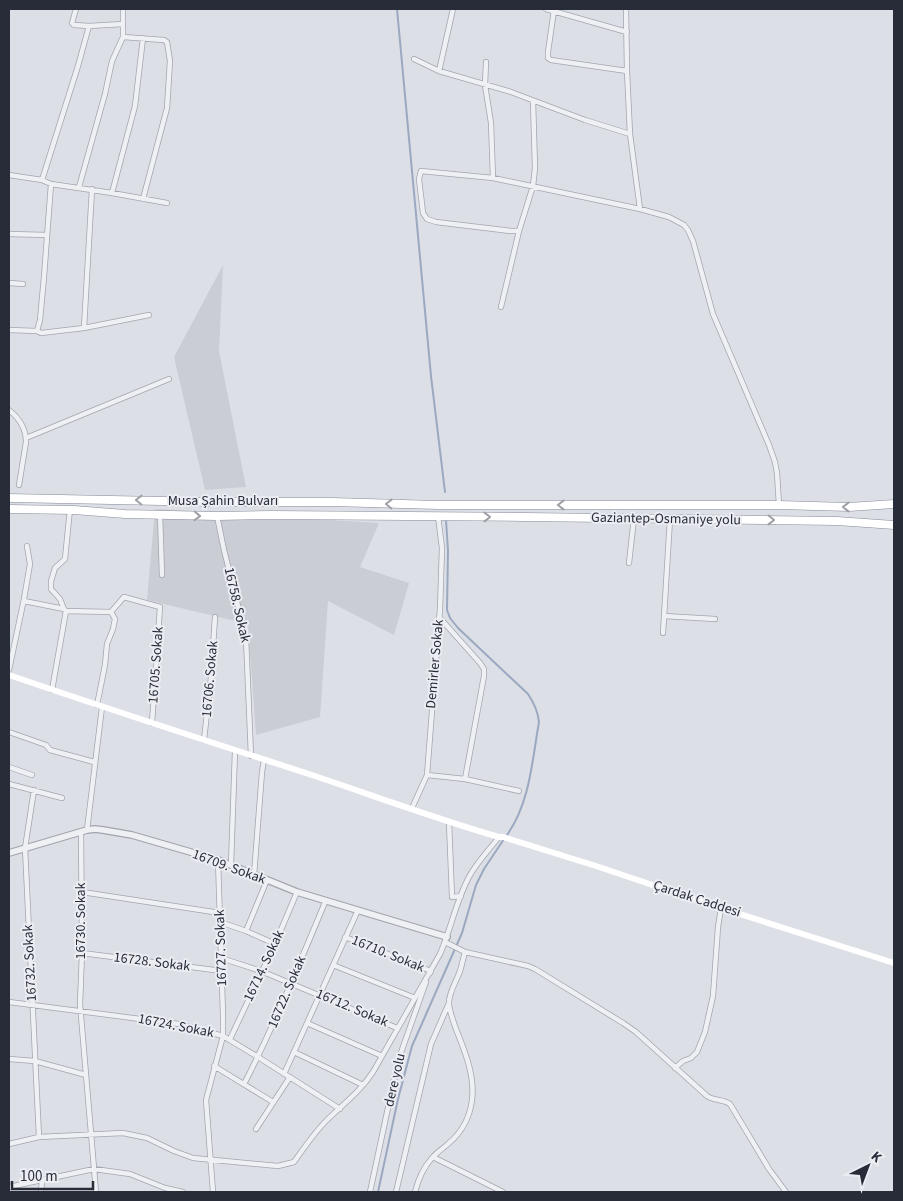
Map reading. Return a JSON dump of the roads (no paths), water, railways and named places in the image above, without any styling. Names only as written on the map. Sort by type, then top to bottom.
[{"type":"highway","name":"Musa Şahin Bulvarı","points":[[9,498],[438,505]]},
{"type":"highway","name":"Gaziantep-Osmaniye yolu","points":[[438,505],[849,507],[894,504]]},
{"type":"highway","name":"Musa Şahin Bulvarı","points":[[9,509],[216,516],[438,516]]},
{"type":"highway","name":"Gaziantep-Osmaniye yolu","points":[[438,516],[837,521],[894,525]]},
{"type":"main road","name":"Çardak Caddesi","points":[[9,675],[412,808],[449,822],[672,890],[721,908],[894,963]]},
{"type":"street","points":[[76,9],[72,23],[74,26],[123,24]]},
{"type":"street","points":[[79,187],[105,94],[112,61],[122,37],[123,9]]},
{"type":"street","points":[[439,71],[453,9]]},
{"type":"street","points":[[546,9],[560,11],[627,32]]},
{"type":"street","points":[[626,9],[630,134],[640,209]]},
{"type":"street","points":[[554,10],[548,58],[627,71]]},
{"type":"street","points":[[42,180],[89,26]]},
{"type":"street","points":[[122,37],[164,40],[167,42],[170,61],[167,108],[143,199]]},
{"type":"street","points":[[112,193],[135,106],[143,38]]},
{"type":"street","points":[[414,59],[439,71],[511,92],[585,120],[630,134]]},
{"type":"street","points":[[486,62],[485,84],[491,123],[493,178]]},
{"type":"street","points":[[501,307],[519,231],[533,186],[535,168],[534,100]]},
{"type":"street","points":[[519,231],[436,222],[426,219],[423,213],[419,179],[421,171],[493,178],[533,186],[640,209],[669,217],[684,224],[693,241],[712,314],[775,462],[778,506]]},
{"type":"street","points":[[9,175],[42,180],[51,184],[92,189],[167,203]]},
{"type":"street","points":[[37,331],[40,320],[51,184]]},
{"type":"street","points":[[84,328],[92,189]]},
{"type":"street","points":[[9,234],[47,235]]},
{"type":"street","points":[[9,283],[23,284]]},
{"type":"street","points":[[9,330],[41,332],[84,328],[148,315]]},
{"type":"street","points":[[26,438],[170,379]]},
{"type":"street","points":[[9,410],[22,424],[26,438],[19,485]]},
{"type":"street","points":[[52,690],[65,610],[60,599],[51,589],[51,582],[55,568],[65,559],[70,510]]},
{"type":"street","points":[[160,515],[162,575]]},
{"type":"street","name":"16758. Sokak","points":[[216,516],[246,638],[251,756]]},
{"type":"street","name":"Demirler Sokak","points":[[412,808],[427,775],[439,617],[442,548],[438,516]]},
{"type":"street","points":[[629,563],[634,518]]},
{"type":"street","points":[[662,634],[670,519]]},
{"type":"street","points":[[9,670],[30,564],[27,546]]},
{"type":"street","name":"16705. Sokak","points":[[112,612],[124,597],[160,607],[152,723]]},
{"type":"street","points":[[24,601],[65,610],[112,612]]},
{"type":"street","name":"16730. Sokak","points":[[96,1192],[80,993],[82,892],[84,830],[94,762],[107,644],[114,629],[115,620],[112,612]]},
{"type":"street","points":[[664,616],[715,619]]},
{"type":"street","name":"16706. Sokak","points":[[204,740],[215,617]]},
{"type":"street","points":[[439,617],[484,669],[464,779]]},
{"type":"street","points":[[9,732],[46,745],[50,750],[94,762]]},
{"type":"street","points":[[231,865],[235,751]]},
{"type":"street","points":[[254,875],[264,760]]},
{"type":"street","points":[[9,767],[32,775]]},
{"type":"street","points":[[427,775],[464,779],[519,791]]},
{"type":"street","points":[[9,784],[62,798]]},
{"type":"street","name":"16732. Sokak","points":[[34,790],[25,848],[39,1137]]},
{"type":"street","points":[[449,822],[452,897],[461,896]]},
{"type":"street","name":"16709. Sokak","points":[[9,853],[84,830],[103,830],[132,836],[218,860],[297,892],[446,939]]},
{"type":"street","points":[[9,1144],[39,1137],[123,1133],[147,1138],[193,1158],[278,1166],[294,1162],[324,1123],[363,1085],[373,1072],[440,954],[469,878],[477,865],[501,837]]},
{"type":"street","name":"16727. Sokak","points":[[214,1192],[206,1100],[223,1036],[218,860]]},
{"type":"street","points":[[246,931],[267,880]]},
{"type":"street","points":[[82,892],[220,913]]},
{"type":"street","name":"16714. Sokak","points":[[230,1039],[297,892]]},
{"type":"street","name":"16722. Sokak","points":[[244,1084],[291,983],[326,900]]},
{"type":"street","points":[[675,1068],[683,1060],[691,1058],[706,1032],[713,996],[721,908]]},
{"type":"street","points":[[284,1074],[358,910]]},
{"type":"street","points":[[220,922],[274,944]]},
{"type":"street","name":"16710. Sokak","points":[[345,937],[431,971]]},
{"type":"street","points":[[446,939],[452,946],[463,951],[535,969],[636,1032],[707,1096],[730,1104],[769,1169],[786,1192]]},
{"type":"street","points":[[396,1192],[431,1044],[449,1004],[460,971],[463,951]]},
{"type":"street","name":"16728. Sokak","points":[[82,953],[222,971]]},
{"type":"street","name":"16712. Sokak","points":[[221,958],[261,971],[398,1028]]},
{"type":"street","points":[[333,965],[415,998]]},
{"type":"street","name":"dere yolu","points":[[370,1192],[398,1061],[431,971]]},
{"type":"street","name":"16724. Sokak","points":[[9,1002],[179,1024],[223,1036],[340,1108]]},
{"type":"street","points":[[416,1192],[421,1174],[433,1157],[462,1128],[472,1100],[471,1074],[468,1060],[449,1004]]},
{"type":"street","points":[[307,1023],[382,1056]]},
{"type":"street","points":[[294,1052],[363,1085]]},
{"type":"street","points":[[9,1059],[35,1061],[86,1074]]},
{"type":"street","points":[[214,1066],[273,1102]]},
{"type":"street","points":[[256,1129],[290,1077]]},
{"type":"street","points":[[433,1157],[503,1192]]},
{"type":"street","points":[[9,1187],[94,1169],[130,1174],[165,1188],[182,1192]]},
{"type":"street","points":[[41,1192],[42,1180]]},
{"type":"waterway","points":[[397,9],[431,376],[445,492]]},
{"type":"waterway","points":[[446,520],[448,551],[447,610],[450,618],[458,628],[528,694],[535,707],[539,722],[529,781],[521,809],[507,835]]},
{"type":"waterway","points":[[378,1192],[398,1099],[412,1046],[462,933],[476,885],[504,839]]}]
